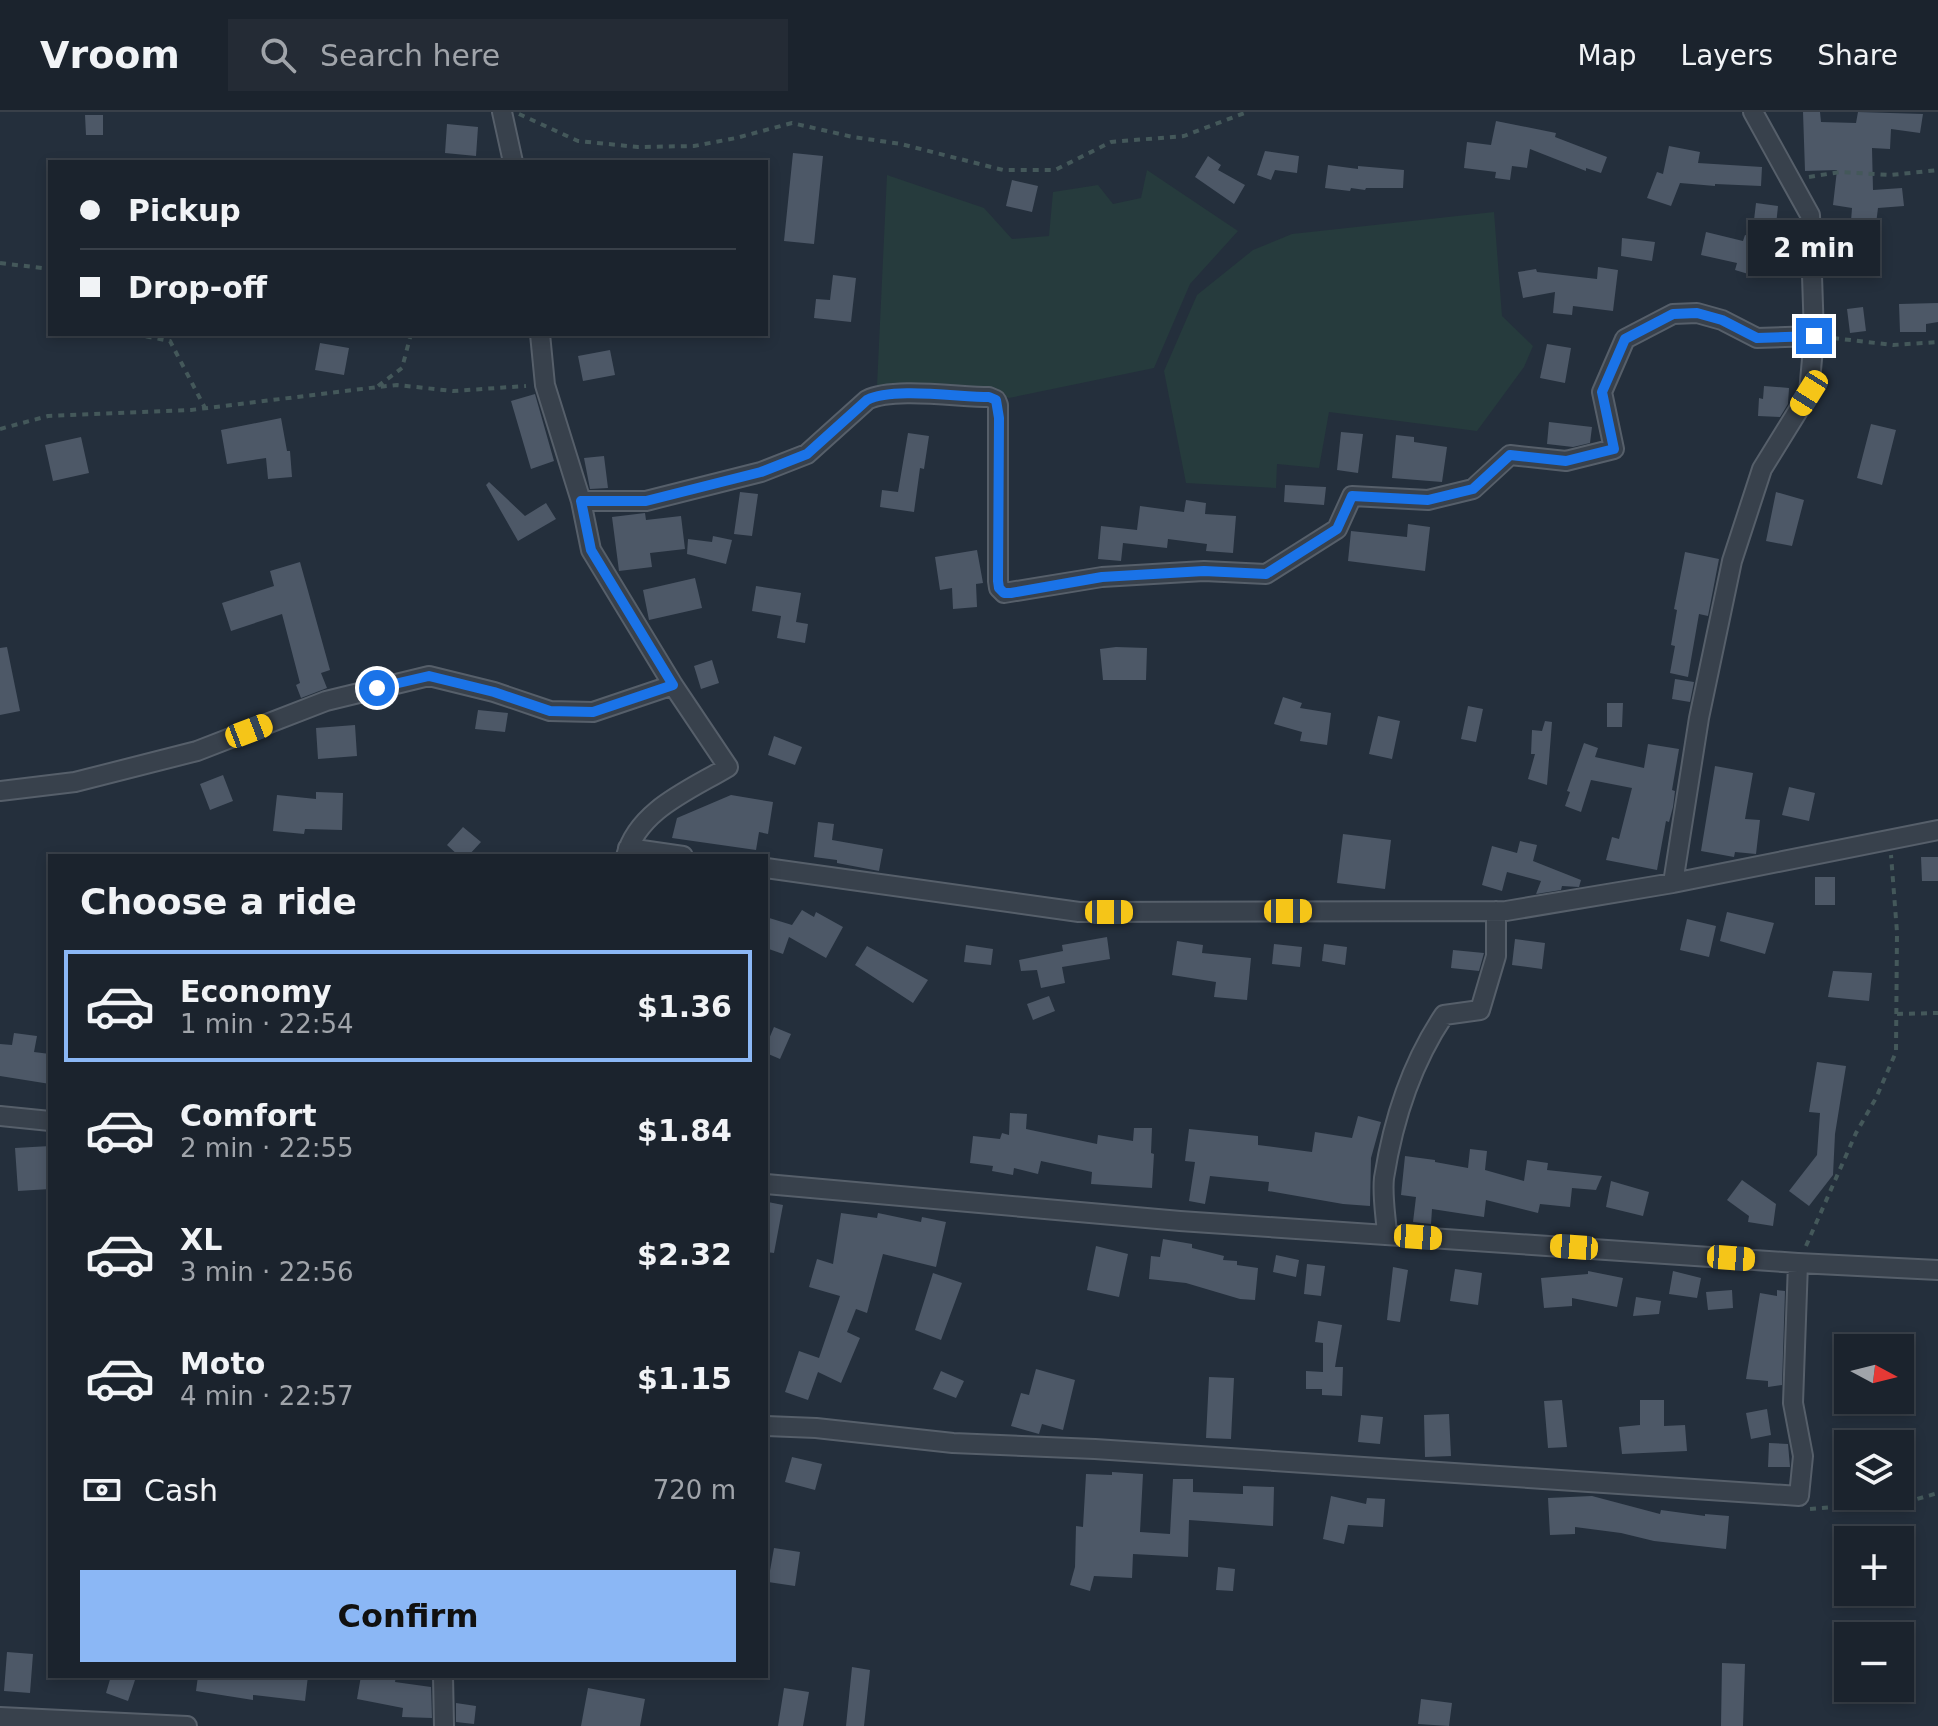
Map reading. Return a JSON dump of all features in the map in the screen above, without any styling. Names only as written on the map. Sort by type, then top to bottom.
[{"type":"street","points":[[502,112],[513,160]]},
{"type":"street","points":[[1673,883],[1699,718],[1732,561],[1762,469],[1809,393],[1814,336],[1810,215],[1753,112]]},
{"type":"street","points":[[581,501],[646,501],[761,472],[807,454],[867,400],[876,396],[989,397],[996,400],[998,405],[998,581],[1004,593],[1102,577],[1204,571],[1266,574],[1337,529],[1352,496],[1428,500],[1473,489],[1510,455],[1566,461],[1614,449],[1602,392],[1625,339],[1673,314],[1697,313],[1722,320],[1757,338],[1814,336]]},
{"type":"street","points":[[540,336],[545,385],[581,501],[591,550],[673,685],[728,767],[653,812],[627,852],[655,854]]},
{"type":"street","points":[[0,791],[75,782],[197,751],[326,701],[429,676],[494,692],[550,711],[593,712],[673,685]]},
{"type":"street","points":[[768,868],[1079,912],[1496,911],[1673,883],[1938,830]]},
{"type":"street","points":[[1387,1235],[1384,1181],[1401,1103],[1423,1049],[1444,1015],[1480,1010],[1496,956],[1496,911]]},
{"type":"street","points":[[0,1116],[48,1121]]},
{"type":"street","points":[[768,1184],[1180,1221],[1938,1270]]},
{"type":"street","points":[[768,1426],[816,1428],[953,1443],[1095,1449],[1799,1496],[1803,1456],[1793,1403],[1798,1263]]},
{"type":"street","points":[[443,1678],[444,1726]]},
{"type":"street","points":[[0,1717],[187,1726]]},
{"type":"path","points":[[515,112],[578,141],[638,147],[694,146],[792,123],[901,144],[1003,170],[1055,170],[1111,142],[1184,136],[1247,112]]},
{"type":"path","points":[[1790,181],[1840,172],[1891,175],[1938,170]]},
{"type":"path","points":[[0,263],[48,269]]},
{"type":"path","points":[[144,336],[170,341],[205,408]]},
{"type":"path","points":[[378,387],[402,368],[410,336]]},
{"type":"path","points":[[1814,336],[1893,345],[1938,342]]},
{"type":"path","points":[[0,429],[48,416],[205,408],[397,385],[453,391],[545,385]]},
{"type":"path","points":[[1798,1263],[1896,1052],[1897,932],[1890,839]]},
{"type":"path","points":[[1897,1014],[1938,1013]]},
{"type":"path","points":[[1804,1510],[1910,1501],[1938,1493]]},
{"type":"green space","points":[[1147,170],[1238,231],[1190,284],[1154,368],[1009,398],[990,389],[877,386],[887,175],[984,208],[1012,239],[1049,236],[1053,192],[1098,185],[1113,204],[1141,198]]},
{"type":"green space","points":[[1494,212],[1502,316],[1533,346],[1524,367],[1477,431],[1329,412],[1319,468],[1277,464],[1276,488],[1186,483],[1164,371],[1197,295],[1253,250],[1292,234]]},
{"type":"building","points":[[1803,112],[1820,112],[1821,122],[1856,123],[1858,112],[1923,114],[1920,133],[1891,129],[1890,149],[1872,148],[1873,190],[1902,188],[1904,206],[1878,208],[1876,224],[1851,221],[1852,208],[1833,205],[1837,170],[1805,171]]},
{"type":"building","points":[[85,115],[103,115],[103,135],[86,135]]},
{"type":"building","points":[[1496,121],[1556,133],[1555,137],[1607,157],[1601,173],[1586,168],[1586,171],[1530,149],[1527,168],[1512,166],[1510,180],[1495,178],[1496,172],[1464,168],[1467,142],[1491,145]]},
{"type":"building","points":[[447,124],[478,127],[476,156],[445,153]]},
{"type":"building","points":[[1669,146],[1700,152],[1698,163],[1762,167],[1761,186],[1680,183],[1671,206],[1647,198],[1657,172],[1663,174]]},
{"type":"building","points":[[1265,151],[1299,156],[1297,173],[1275,170],[1271,180],[1257,175]]},
{"type":"building","points":[[793,153],[823,156],[814,244],[784,241]]},
{"type":"building","points":[[1208,156],[1221,165],[1218,170],[1245,185],[1234,204],[1195,177]]},
{"type":"building","points":[[1328,165],[1404,170],[1403,188],[1351,188],[1350,191],[1325,188]]},
{"type":"building","points":[[1012,180],[1038,186],[1032,212],[1006,206]]},
{"type":"building","points":[[1756,203],[1778,206],[1775,235],[1799,238],[1798,267],[1760,261],[1755,276],[1735,270],[1737,263],[1701,255],[1706,232],[1743,241],[1745,235],[1752,237]]},
{"type":"building","points":[[1622,238],[1655,242],[1652,261],[1621,256]]},
{"type":"building","points":[[1598,267],[1618,270],[1613,311],[1573,306],[1572,315],[1553,313],[1555,292],[1523,298],[1518,272],[1536,269],[1537,272],[1597,279]]},
{"type":"building","points":[[833,275],[856,278],[851,322],[814,318],[816,299],[830,300]]},
{"type":"building","points":[[1938,303],[1938,322],[1926,324],[1926,332],[1900,332],[1899,304]]},
{"type":"building","points":[[1863,307],[1866,331],[1850,333],[1847,309]]},
{"type":"building","points":[[320,343],[349,348],[344,375],[315,370]]},
{"type":"building","points":[[1547,344],[1571,348],[1565,383],[1540,378]]},
{"type":"building","points":[[610,350],[615,375],[583,381],[578,356]]},
{"type":"building","points":[[1764,386],[1789,388],[1788,404],[1780,417],[1758,416],[1759,398],[1763,399]]},
{"type":"building","points":[[535,394],[554,461],[531,469],[511,401]]},
{"type":"building","points":[[281,418],[287,451],[290,451],[292,477],[268,479],[266,458],[227,464],[221,430]]},
{"type":"building","points":[[1549,422],[1592,427],[1590,443],[1573,447],[1547,444]]},
{"type":"building","points":[[1871,424],[1896,430],[1882,485],[1857,478]]},
{"type":"building","points":[[1341,432],[1363,434],[1358,473],[1337,470]]},
{"type":"building","points":[[908,433],[929,436],[924,469],[920,468],[914,512],[880,507],[882,490],[898,492]]},
{"type":"building","points":[[1396,435],[1414,437],[1414,442],[1447,447],[1442,482],[1392,478]]},
{"type":"building","points":[[81,437],[89,473],[53,481],[45,445]]},
{"type":"building","points":[[604,456],[608,488],[590,489],[584,458]]},
{"type":"building","points":[[489,482],[525,516],[546,503],[556,519],[518,541],[486,485]]},
{"type":"building","points":[[1285,485],[1326,487],[1324,505],[1284,502]]},
{"type":"building","points":[[740,492],[758,494],[752,536],[734,534]]},
{"type":"building","points":[[1776,492],[1804,500],[1792,546],[1766,541]]},
{"type":"building","points":[[1186,500],[1206,503],[1205,514],[1236,516],[1233,553],[1206,551],[1207,544],[1168,539],[1167,548],[1123,543],[1121,561],[1098,559],[1101,526],[1137,530],[1140,506],[1184,512]]},
{"type":"building","points":[[645,513],[646,520],[681,516],[685,549],[650,553],[652,567],[619,571],[612,517]]},
{"type":"building","points":[[1408,524],[1430,527],[1425,571],[1348,561],[1351,531],[1407,537]]},
{"type":"building","points":[[713,536],[732,540],[726,564],[687,554],[688,539],[712,542]]},
{"type":"building","points":[[977,550],[983,583],[976,584],[977,607],[953,609],[952,588],[940,590],[935,557]]},
{"type":"building","points":[[1685,552],[1719,559],[1708,616],[1699,614],[1688,677],[1670,673],[1675,646],[1671,645],[1677,610],[1674,609]]},
{"type":"building","points":[[300,562],[330,670],[321,673],[327,688],[301,698],[282,614],[231,631],[222,603],[274,586],[270,571]]},
{"type":"building","points":[[695,578],[702,608],[649,620],[643,590]]},
{"type":"building","points":[[756,586],[801,593],[796,622],[808,624],[805,643],[777,638],[781,616],[752,611]]},
{"type":"building","points":[[7,647],[20,711],[0,715],[0,648]]},
{"type":"building","points":[[1147,648],[1146,680],[1103,680],[1100,649]]},
{"type":"building","points":[[712,660],[719,683],[701,689],[694,666]]},
{"type":"building","points":[[1675,679],[1694,682],[1690,702],[1672,699]]},
{"type":"building","points":[[1283,697],[1302,703],[1300,708],[1331,713],[1327,745],[1300,741],[1302,732],[1274,724]]},
{"type":"building","points":[[1607,703],[1623,703],[1622,727],[1607,727]]},
{"type":"building","points":[[1468,706],[1483,709],[1476,742],[1461,739]]},
{"type":"building","points":[[478,710],[508,713],[505,732],[475,729]]},
{"type":"building","points":[[1378,716],[1400,721],[1392,759],[1369,754]]},
{"type":"building","points":[[1545,721],[1552,722],[1547,785],[1528,779],[1535,754],[1531,754],[1532,730],[1542,731]]},
{"type":"building","points":[[355,725],[357,756],[318,759],[316,728]]},
{"type":"building","points":[[774,736],[802,747],[795,765],[768,755]]},
{"type":"building","points":[[1584,743],[1598,748],[1595,757],[1644,768],[1648,744],[1679,749],[1672,790],[1675,791],[1673,807],[1669,822],[1666,821],[1657,870],[1606,860],[1612,837],[1619,839],[1632,788],[1591,780],[1581,812],[1565,806],[1570,792],[1567,791]]},
{"type":"building","points":[[1715,766],[1753,773],[1745,819],[1760,820],[1756,854],[1735,852],[1734,857],[1701,851]]},
{"type":"building","points":[[223,775],[233,801],[210,810],[200,784]]},
{"type":"building","points":[[1789,787],[1815,793],[1809,821],[1782,815]]},
{"type":"building","points":[[316,792],[343,793],[342,830],[305,829],[304,834],[273,831],[277,795],[316,799]]},
{"type":"building","points":[[731,795],[773,802],[768,834],[759,832],[756,850],[672,838],[677,818]]},
{"type":"building","points":[[818,822],[834,824],[832,840],[883,849],[879,871],[814,857]]},
{"type":"building","points":[[463,827],[481,842],[470,854],[457,854],[447,845]]},
{"type":"building","points":[[1343,834],[1391,840],[1385,889],[1337,883]]},
{"type":"building","points":[[1520,841],[1537,845],[1533,861],[1581,880],[1579,887],[1562,886],[1561,890],[1536,894],[1541,881],[1507,872],[1502,891],[1482,885],[1492,846],[1517,853]]},
{"type":"building","points":[[1921,857],[1938,857],[1938,881],[1922,881]]},
{"type":"building","points":[[1815,877],[1835,877],[1835,905],[1815,905]]},
{"type":"building","points":[[802,910],[814,917],[816,912],[843,927],[826,958],[789,937],[783,954],[768,949],[768,918],[792,925]]},
{"type":"building","points":[[1727,912],[1774,923],[1765,954],[1720,941]]},
{"type":"building","points":[[1687,919],[1716,926],[1709,957],[1680,950]]},
{"type":"building","points":[[1107,937],[1110,959],[1062,967],[1065,983],[1041,988],[1037,970],[1021,971],[1019,960],[1063,951],[1062,945]]},
{"type":"building","points":[[1515,939],[1545,943],[1542,969],[1512,965]]},
{"type":"building","points":[[1177,941],[1203,945],[1202,953],[1251,958],[1247,1000],[1214,997],[1216,982],[1172,975]]},
{"type":"building","points":[[1274,944],[1302,947],[1300,967],[1272,964]]},
{"type":"building","points":[[1324,944],[1347,947],[1345,965],[1322,961]]},
{"type":"building","points":[[966,945],[993,949],[991,965],[964,962]]},
{"type":"building","points":[[867,946],[928,980],[913,1003],[855,965]]},
{"type":"building","points":[[1453,950],[1484,953],[1479,971],[1451,968]]},
{"type":"building","points":[[1833,971],[1872,973],[1869,1001],[1828,997]]},
{"type":"building","points":[[1049,996],[1055,1011],[1033,1020],[1027,1004]]},
{"type":"building","points":[[774,1027],[791,1034],[780,1059],[768,1054],[768,1041]]},
{"type":"building","points":[[14,1033],[37,1036],[34,1052],[48,1054],[48,1084],[0,1076],[0,1044],[12,1045]]},
{"type":"building","points":[[1817,1062],[1846,1066],[1835,1134],[1833,1175],[1809,1206],[1789,1191],[1817,1155],[1820,1113],[1809,1112]]},
{"type":"building","points":[[1010,1113],[1027,1114],[1026,1129],[1097,1144],[1098,1135],[1133,1141],[1134,1128],[1152,1128],[1152,1188],[1091,1184],[1092,1172],[1041,1161],[1038,1174],[1014,1168],[1013,1175],[992,1171],[993,1166],[970,1163],[973,1136],[1000,1139],[1002,1133],[1009,1135]]},
{"type":"building","points":[[1358,1116],[1381,1122],[1371,1158],[1370,1206],[1268,1191],[1269,1182],[1210,1176],[1205,1204],[1189,1201],[1195,1162],[1185,1161],[1189,1129],[1258,1136],[1258,1145],[1312,1152],[1315,1132],[1352,1138]]},
{"type":"building","points":[[48,1146],[48,1189],[18,1191],[15,1148]]},
{"type":"building","points":[[1470,1149],[1487,1151],[1485,1170],[1524,1181],[1527,1160],[1548,1163],[1547,1170],[1602,1176],[1596,1190],[1572,1188],[1570,1207],[1540,1204],[1538,1213],[1486,1200],[1484,1217],[1432,1209],[1431,1224],[1413,1222],[1416,1197],[1401,1195],[1405,1156],[1468,1168]]},
{"type":"building","points":[[1742,1180],[1776,1204],[1773,1226],[1748,1222],[1749,1216],[1727,1200]]},
{"type":"building","points":[[1611,1181],[1649,1192],[1643,1216],[1606,1207]]},
{"type":"building","points":[[768,1202],[783,1205],[774,1253],[768,1252]]},
{"type":"building","points":[[841,1213],[877,1218],[878,1213],[921,1222],[922,1217],[946,1222],[936,1267],[883,1254],[867,1313],[856,1309],[847,1332],[860,1338],[841,1383],[818,1372],[808,1400],[785,1392],[799,1351],[819,1358],[840,1296],[809,1287],[817,1259],[833,1264]]},
{"type":"building","points":[[1163,1239],[1192,1244],[1192,1248],[1224,1256],[1223,1260],[1258,1268],[1255,1300],[1240,1299],[1186,1283],[1149,1279],[1151,1256],[1160,1257]]},
{"type":"building","points":[[1096,1246],[1128,1254],[1119,1297],[1087,1290]]},
{"type":"building","points":[[1276,1255],[1299,1260],[1296,1277],[1273,1272]]},
{"type":"building","points":[[1307,1264],[1325,1266],[1321,1296],[1304,1294]]},
{"type":"building","points":[[1393,1267],[1408,1270],[1400,1322],[1387,1320]]},
{"type":"building","points":[[1455,1269],[1482,1273],[1478,1305],[1450,1301]]},
{"type":"building","points":[[1588,1271],[1623,1278],[1617,1307],[1572,1298],[1572,1306],[1544,1308],[1541,1278],[1588,1274]]},
{"type":"building","points":[[1673,1271],[1701,1278],[1697,1298],[1669,1294]]},
{"type":"building","points":[[933,1273],[962,1283],[941,1340],[915,1330]]},
{"type":"building","points":[[1732,1290],[1733,1308],[1708,1310],[1706,1292]]},
{"type":"building","points":[[1777,1290],[1785,1291],[1782,1385],[1768,1387],[1768,1381],[1746,1379],[1760,1293],[1777,1296]]},
{"type":"building","points":[[1636,1297],[1661,1301],[1659,1314],[1633,1316]]},
{"type":"building","points":[[1318,1321],[1342,1325],[1335,1367],[1343,1367],[1342,1396],[1322,1395],[1322,1389],[1306,1389],[1306,1371],[1323,1372],[1323,1343],[1315,1342]]},
{"type":"building","points":[[1036,1369],[1075,1380],[1063,1430],[1042,1424],[1039,1434],[1011,1426],[1021,1393],[1029,1395]]},
{"type":"building","points":[[941,1371],[964,1381],[956,1398],[933,1389]]},
{"type":"building","points":[[1209,1377],[1234,1378],[1231,1439],[1206,1438]]},
{"type":"building","points":[[1562,1400],[1567,1447],[1548,1448],[1544,1401]]},
{"type":"building","points":[[1640,1400],[1664,1400],[1664,1426],[1685,1425],[1687,1451],[1622,1454],[1619,1427],[1640,1425]]},
{"type":"building","points":[[1767,1409],[1771,1435],[1751,1439],[1746,1413]]},
{"type":"building","points":[[1449,1414],[1451,1456],[1425,1457],[1424,1415]]},
{"type":"building","points":[[1361,1415],[1383,1417],[1380,1444],[1358,1442]]},
{"type":"building","points":[[1769,1443],[1788,1444],[1790,1467],[1768,1467]]},
{"type":"building","points":[[792,1457],[822,1464],[815,1490],[785,1482]]},
{"type":"building","points":[[1112,1472],[1143,1474],[1140,1532],[1170,1534],[1173,1479],[1193,1479],[1193,1492],[1243,1494],[1243,1486],[1274,1487],[1273,1526],[1189,1520],[1188,1557],[1133,1554],[1132,1578],[1094,1576],[1090,1591],[1070,1585],[1075,1567],[1076,1526],[1083,1527],[1086,1474],[1112,1475]]},
{"type":"building","points":[[1331,1496],[1366,1504],[1367,1498],[1385,1499],[1383,1527],[1348,1525],[1344,1544],[1323,1539]]},
{"type":"building","points":[[1592,1496],[1660,1514],[1661,1510],[1729,1516],[1726,1549],[1654,1541],[1575,1527],[1575,1534],[1550,1535],[1548,1498]]},
{"type":"building","points":[[774,1548],[800,1552],[795,1586],[768,1582]]},
{"type":"building","points":[[1218,1567],[1235,1569],[1233,1591],[1216,1590]]},
{"type":"building","points":[[7,1652],[33,1654],[30,1693],[4,1691]]},
{"type":"building","points":[[1722,1663],[1745,1664],[1743,1726],[1721,1726]]},
{"type":"building","points":[[852,1667],[870,1670],[864,1726],[846,1726]]},
{"type":"building","points":[[110,1678],[135,1680],[128,1701],[106,1693]]},
{"type":"building","points":[[198,1678],[308,1678],[305,1701],[253,1695],[253,1700],[196,1691]]},
{"type":"building","points":[[361,1678],[396,1678],[395,1682],[431,1687],[432,1718],[402,1717],[403,1708],[357,1699]]},
{"type":"building","points":[[588,1688],[645,1699],[640,1726],[581,1726]]},
{"type":"building","points":[[784,1688],[809,1692],[803,1726],[778,1726]]},
{"type":"building","points":[[1421,1699],[1452,1703],[1449,1726],[1418,1724]]},
{"type":"building","points":[[456,1703],[476,1706],[474,1724],[456,1722]]},
{"type":"route","points":[[377,688],[429,676],[494,692],[550,711],[593,712],[673,685],[591,550],[581,501],[646,501],[761,472],[807,454],[867,400],[876,396],[989,397],[996,400],[999,418],[998,581],[1004,593],[1011,593],[1102,577],[1204,571],[1266,574],[1337,529],[1352,496],[1428,500],[1473,489],[1510,455],[1566,461],[1614,449],[1602,392],[1625,339],[1673,314],[1697,313],[1722,320],[1757,338],[1814,336]]}]
